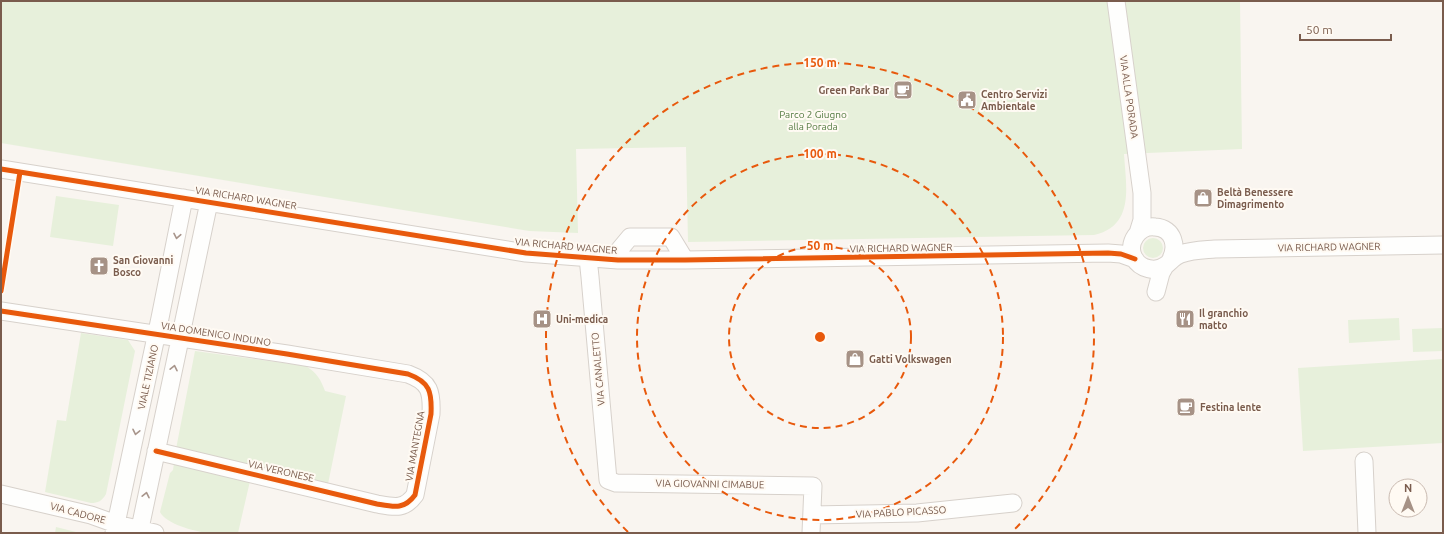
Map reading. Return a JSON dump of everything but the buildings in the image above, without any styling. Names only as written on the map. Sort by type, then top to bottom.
[{"type":"street","name":"VIA ALLA PORADA","points":[[1116,1],[1142,193],[1142,220],[1136,236]]},
{"type":"street","name":"VIA RICHARD WAGNER","points":[[1,169],[526,253],[618,260],[1108,253],[1121,254],[1140,263]]},
{"type":"street","name":"VIA ALLA PORADA","points":[[1142,193],[1148,207],[1167,232]]},
{"type":"street","name":"VIALE TIZIANO","points":[[115,528],[157,334],[184,198]]},
{"type":"street","points":[[144,532],[156,451],[209,202]]},
{"type":"street","points":[[1150,226],[1158,227],[1167,232],[1174,240],[1174,255],[1161,273],[1156,292],[1152,281],[1132,252],[1132,245],[1136,236],[1150,226]]},
{"type":"street","name":"VIA RICHARD WAGNER","points":[[1167,232],[1189,245],[1215,249]]},
{"type":"street","points":[[618,260],[620,249],[630,237],[671,236],[685,260]]},
{"type":"street","name":"VIA RICHARD WAGNER","points":[[1108,253],[1120,248],[1136,236]]},
{"type":"street","name":"VIA RICHARD WAGNER","points":[[1168,264],[1180,255],[1190,252],[1215,249],[1443,245]]},
{"type":"street","name":"VIA CANALETTO","points":[[588,258],[608,480]]},
{"type":"street","points":[[1140,263],[1159,269],[1168,264]]},
{"type":"street","name":"VIA DOMENICO INDUNO","points":[[1,311],[287,354],[408,374],[426,383]]},
{"type":"street","name":"VIA MANTEGNA","points":[[402,506],[410,502],[415,495],[420,471],[431,414],[432,400],[426,383]]},
{"type":"street","name":"VIA VERONESE","points":[[156,451],[378,504],[394,507],[402,506]]},
{"type":"street","points":[[1364,461],[1367,533]]},
{"type":"street","name":"VIA GIOVANNI CIMABUE","points":[[608,480],[616,482],[813,486],[812,515]]},
{"type":"street","name":"VIA CADORE","points":[[1,494],[91,515],[115,528],[144,532]]},
{"type":"street","name":"VIA PABLO PICASSO","points":[[812,515],[917,513],[1013,503]]},
{"type":"street","points":[[811,533],[812,515]]},
{"type":"green space","name":"Parco 2 Giugno alla Porada","points":[[1,1],[1240,1],[1242,149],[1124,154],[1126,191],[1122,214],[1116,223],[1107,230],[1094,235],[688,242],[686,147],[576,149],[578,233],[529,231],[1,143]]},
{"type":"green space","points":[[56,196],[119,205],[113,246],[50,237]]},
{"type":"green space","points":[[1153,238],[1160,241],[1163,248],[1160,255],[1153,258],[1146,255],[1143,248],[1146,241]]},
{"type":"green space","points":[[1399,318],[1400,340],[1349,343],[1348,320]]},
{"type":"green space","points":[[1443,328],[1443,351],[1413,352],[1412,329]]},
{"type":"green space","points":[[81,333],[128,340],[135,351],[106,494],[101,500],[93,503],[45,492],[57,420],[66,421]]},
{"type":"green space","points":[[195,351],[306,366],[318,377],[325,391],[346,396],[328,484],[176,449]]},
{"type":"green space","points":[[1443,359],[1443,443],[1303,451],[1298,368]]},
{"type":"green space","points":[[174,463],[250,481],[238,533],[201,532],[188,529],[168,520],[163,516],[160,512]]},
{"type":"green space","points":[[56,527],[80,533],[55,533]]},
{"type":"cycle path","points":[[1,169],[526,253],[618,260],[1108,253],[1121,254],[1135,259]]},
{"type":"cycle path","points":[[1,291],[20,172]]},
{"type":"cycle path","points":[[1,311],[287,354],[408,374],[425,384],[430,394],[431,414],[415,495],[411,500],[403,505],[389,506],[377,504],[156,451]]},
{"type":"place","name":"Green Park Bar","points":[[903,90]]},
{"type":"place","name":"Centro Servizi Ambientale","points":[[967,100]]},
{"type":"place","name":"Beltà Benessere Dimagrimento","points":[[1203,198]]},
{"type":"place","name":"San Giovanni Bosco","points":[[99,266]]},
{"type":"place","name":"Uni-medica","points":[[542,319]]},
{"type":"place","name":"Il granchio matto","points":[[1185,319]]},
{"type":"place","name":"Gatti Volkswagen","points":[[855,359]]},
{"type":"place","name":"Festina lente","points":[[1186,407]]}]
